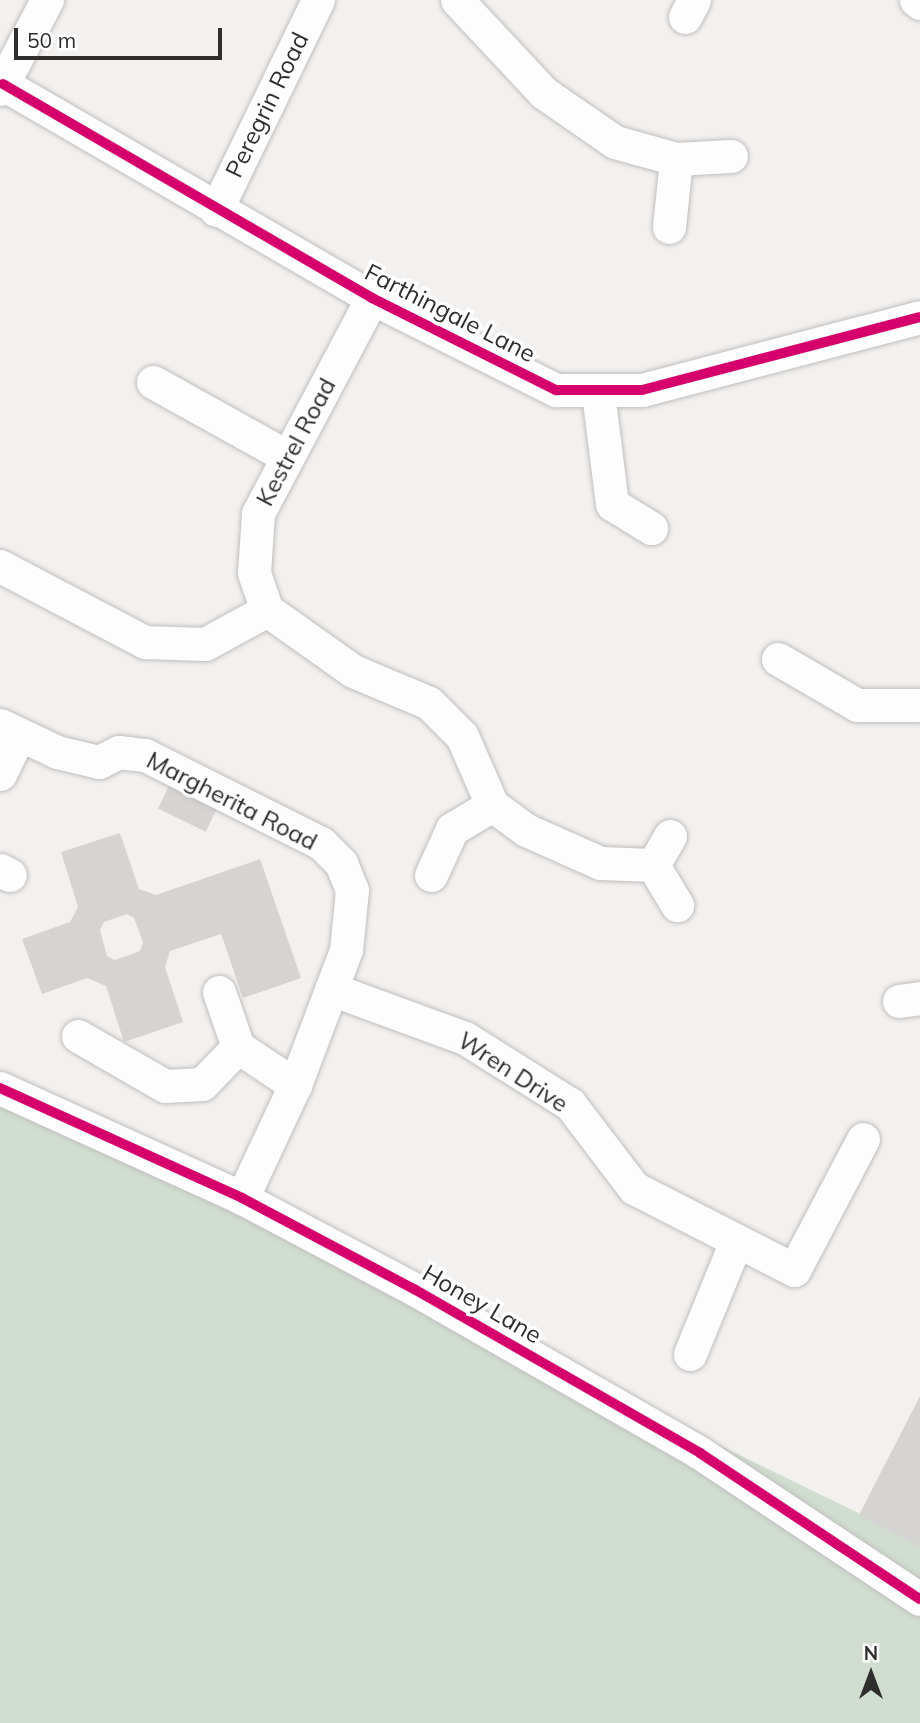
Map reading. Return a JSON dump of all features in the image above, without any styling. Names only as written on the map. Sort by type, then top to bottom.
[{"type":"street","points":[[1,87],[47,0]]},
{"type":"street","name":"Peregrin Road","points":[[216,210],[318,0]]},
{"type":"street","points":[[457,0],[544,93],[584,125],[615,142],[676,159],[731,156]]},
{"type":"street","points":[[916,0],[920,3]]},
{"type":"street","name":"Farthingale Lane","points":[[1,87],[372,298],[555,390],[598,393],[687,380],[920,317]]},
{"type":"street","points":[[670,227],[676,159]]},
{"type":"street","name":"Kestrel Road","points":[[267,610],[254,573],[258,513],[372,298]]},
{"type":"street","points":[[153,382],[288,457]]},
{"type":"street","points":[[598,393],[612,504],[651,528]]},
{"type":"street","points":[[0,566],[145,642],[205,644],[267,610],[353,671],[429,703],[462,736],[492,806],[536,835],[600,863],[653,865]]},
{"type":"street","points":[[778,659],[857,705],[920,705]]},
{"type":"street","name":"Margherita Road","points":[[0,774],[10,730],[99,762],[119,752],[145,755],[321,843],[341,863],[352,890],[346,950],[295,1085],[242,1198]]},
{"type":"street","points":[[431,875],[452,829],[492,806]]},
{"type":"street","points":[[653,865],[670,835]]},
{"type":"street","points":[[653,865],[677,905]]},
{"type":"street","name":"Wren Drive","points":[[331,989],[465,1038],[570,1104],[634,1188],[734,1244],[794,1270],[863,1139]]},
{"type":"street","points":[[219,992],[238,1047],[295,1085]]},
{"type":"street","points":[[78,1035],[165,1086],[202,1084],[238,1047]]},
{"type":"street","name":"Honey Lane","points":[[0,1088],[242,1198],[414,1289],[700,1452],[920,1599]]},
{"type":"street","points":[[691,1354],[734,1244]]},
{"type":"green space","points":[[0,1095],[920,1543],[920,1723],[0,1723]]},
{"type":"building","points":[[169,786],[217,809],[206,832],[158,808]]},
{"type":"building","points":[[120,833],[139,889],[156,895],[260,859],[301,978],[243,998],[221,934],[170,951],[165,967],[183,1022],[124,1042],[106,986],[87,978],[42,994],[22,939],[70,922],[78,907],[61,852]],"holes":[[[127,914],[134,918],[143,942],[140,951],[115,960],[107,956],[100,930],[104,922]]]},
{"type":"building","points":[[920,1396],[920,1547],[859,1515]]},
{"type":"cycle path","points":[[3,84],[372,298],[556,390],[642,390],[920,317]]},
{"type":"cycle path","points":[[0,1088],[242,1198],[414,1289],[700,1453],[920,1599]]}]
